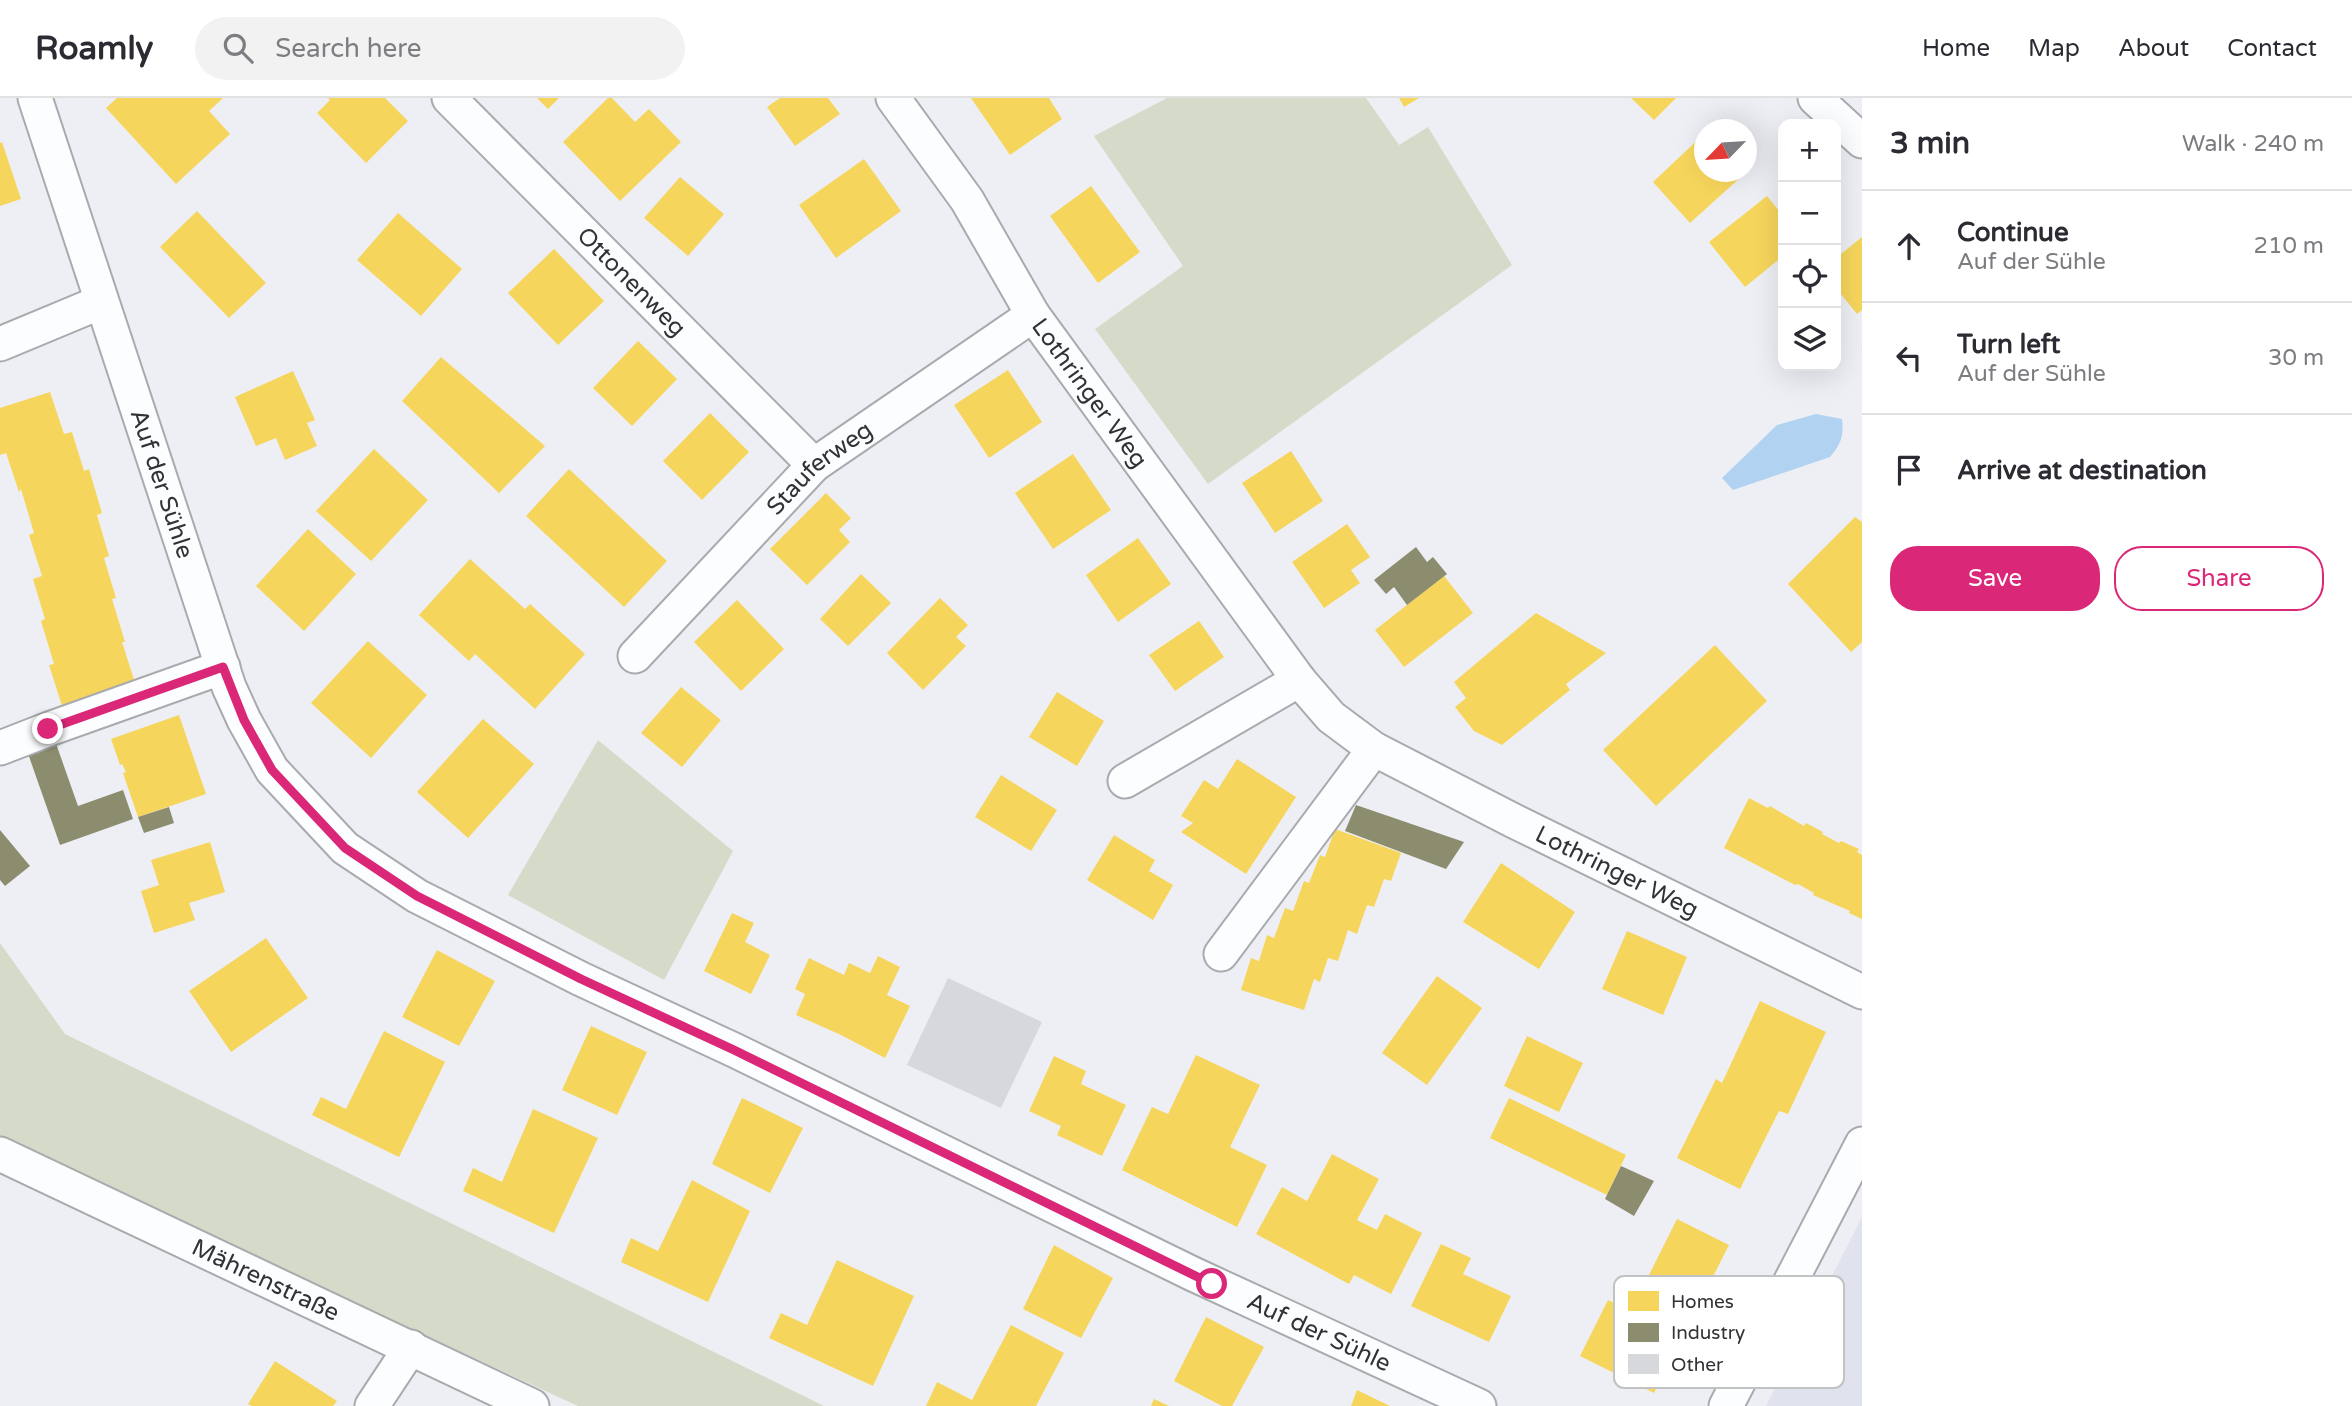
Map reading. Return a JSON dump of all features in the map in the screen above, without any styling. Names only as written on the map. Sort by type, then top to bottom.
[{"type":"street","name":"Auf der Sühle","points":[[35,98],[100,302],[223,667],[244,720],[272,770],[345,848],[417,896],[581,979],[734,1050],[1202,1279],[1479,1406]]},
{"type":"street","name":"Ottonenweg","points":[[449,98],[814,465]]},
{"type":"street","name":"Lothringer Weg","points":[[893,98],[967,200],[1033,314],[1299,680],[1331,717],[1374,749],[1862,992]]},
{"type":"street","points":[[1815,98],[1862,141]]},
{"type":"street","points":[[0,344],[100,302]]},
{"type":"street","name":"Stauferweg","points":[[635,656],[814,465],[1033,314]]},
{"type":"street","points":[[0,748],[223,667]]},
{"type":"street","points":[[1125,781],[1299,680]]},
{"type":"street","points":[[1221,954],[1374,749]]},
{"type":"street","points":[[1793,1276],[1862,1144]]},
{"type":"street","name":"Mährenstraße","points":[[0,1154],[532,1406]]},
{"type":"street","points":[[372,1406],[411,1347]]},
{"type":"street","points":[[1726,1406],[1735,1388]]},
{"type":"shaded area","points":[[1862,1217],[1862,1406],[1766,1406],[1775,1388],[1844,1388],[1844,1276],[1832,1276]]},
{"type":"green space","points":[[1167,98],[1366,98],[1399,145],[1428,127],[1512,265],[1208,484],[1095,329],[1183,266],[1094,136]]},
{"type":"green space","points":[[598,740],[733,851],[664,980],[508,895]]},
{"type":"green space","points":[[0,943],[65,1034],[824,1406],[578,1406],[0,1139]]},
{"type":"water","points":[[1816,414],[1842,419],[1841,440],[1830,457],[1733,490],[1722,478],[1777,425]]},
{"type":"building: Homes","points":[[117,98],[223,98],[209,111],[230,134],[176,184],[106,108]]},
{"type":"building: Homes","points":[[328,98],[385,98],[408,121],[366,163],[317,113],[330,100]]},
{"type":"building: Homes","points":[[537,98],[559,98],[548,109]]},
{"type":"building: Homes","points":[[608,98],[612,98],[635,122],[649,109],[681,142],[620,201],[563,142]]},
{"type":"building: Homes","points":[[780,98],[828,98],[840,114],[795,146],[767,107]]},
{"type":"building: Homes","points":[[971,98],[1049,98],[1062,119],[1010,155]]},
{"type":"building: Homes","points":[[1399,98],[1419,98],[1404,107]]},
{"type":"building: Homes","points":[[1631,98],[1676,98],[1654,120]]},
{"type":"building: Homes","points":[[2,142],[21,199],[0,206],[0,143]]},
{"type":"building: Homes","points":[[1694,143],[1694,182],[1735,182],[1690,223],[1653,182]]},
{"type":"building: Homes","points":[[864,159],[901,211],[836,258],[799,205]]},
{"type":"building: Homes","points":[[680,177],[724,214],[688,256],[644,218]]},
{"type":"building: Homes","points":[[1091,186],[1140,252],[1098,283],[1050,216]]},
{"type":"building: Homes","points":[[1767,196],[1778,210],[1778,260],[1745,287],[1709,242]]},
{"type":"building: Homes","points":[[197,211],[266,283],[229,318],[160,247]]},
{"type":"building: Homes","points":[[398,213],[462,269],[421,316],[357,260]]},
{"type":"building: Homes","points":[[1862,237],[1862,310],[1857,314],[1841,294],[1841,254]]},
{"type":"building: Homes","points":[[554,249],[604,301],[558,345],[508,293]]},
{"type":"building: Homes","points":[[638,341],[677,379],[632,426],[593,388]]},
{"type":"building: Homes","points":[[441,357],[545,446],[499,493],[402,401]]},
{"type":"building: Homes","points":[[1008,370],[1042,422],[989,458],[954,405]]},
{"type":"building: Homes","points":[[293,371],[315,420],[307,423],[317,446],[285,460],[276,438],[256,446],[235,397]]},
{"type":"building: Homes","points":[[50,392],[64,434],[72,432],[84,471],[89,469],[102,513],[97,515],[109,556],[104,558],[116,598],[112,599],[137,689],[64,712],[49,665],[54,664],[41,621],[45,619],[33,579],[42,576],[29,535],[34,533],[21,489],[19,492],[6,453],[0,455],[0,408]]},
{"type":"building: Homes","points":[[710,413],[749,452],[702,500],[663,461]]},
{"type":"building: Homes","points":[[374,449],[428,500],[371,561],[316,511]]},
{"type":"building: Homes","points":[[1291,451],[1323,501],[1275,533],[1242,483]]},
{"type":"building: Homes","points":[[1073,454],[1111,510],[1053,549],[1015,493]]},
{"type":"building: Homes","points":[[569,469],[667,561],[624,607],[526,516]]},
{"type":"building: Homes","points":[[826,493],[851,518],[839,530],[850,542],[807,585],[770,549]]},
{"type":"building: Homes","points":[[1855,517],[1862,522],[1862,642],[1851,652],[1788,584]]},
{"type":"building: Homes","points":[[1347,524],[1370,557],[1351,570],[1360,583],[1324,608],[1292,562]]},
{"type":"building: Homes","points":[[308,529],[356,574],[304,631],[256,586]]},
{"type":"building: Homes","points":[[1138,538],[1171,584],[1118,622],[1086,575]]},
{"type":"building: Homes","points":[[470,559],[525,609],[530,604],[585,654],[535,709],[475,654],[469,661],[419,615]]},
{"type":"building: Homes","points":[[861,574],[891,603],[848,646],[820,619]]},
{"type":"building: Homes","points":[[1444,576],[1473,613],[1404,667],[1375,630]]},
{"type":"building: Homes","points":[[940,598],[968,625],[956,637],[966,646],[923,690],[887,653]]},
{"type":"building: Homes","points":[[737,600],[784,649],[741,691],[694,642]]},
{"type":"building: Homes","points":[[1536,613],[1606,653],[1566,684],[1570,690],[1502,745],[1474,731],[1455,707],[1466,698],[1454,682]]},
{"type":"building: Homes","points":[[1199,621],[1224,657],[1175,691],[1149,655]]},
{"type":"building: Homes","points":[[368,641],[427,695],[371,758],[311,703]]},
{"type":"building: Homes","points":[[1715,645],[1767,701],[1656,806],[1603,750]]},
{"type":"building: Homes","points":[[681,687],[721,720],[682,767],[641,733]]},
{"type":"building: Homes","points":[[1057,692],[1104,721],[1077,766],[1029,737]]},
{"type":"building: Homes","points":[[179,715],[206,794],[138,817],[123,773],[126,772],[122,764],[120,765],[111,739]]},
{"type":"building: Homes","points":[[483,719],[534,764],[468,838],[417,792]]},
{"type":"building: Homes","points":[[1237,759],[1296,797],[1246,874],[1181,832],[1193,823],[1181,816],[1204,780],[1218,789]]},
{"type":"building: Homes","points":[[1001,775],[1057,810],[1031,851],[975,817]]},
{"type":"building: Homes","points":[[1749,798],[1768,808],[1770,806],[1804,826],[1806,823],[1839,843],[1841,841],[1859,849],[1857,852],[1862,855],[1862,919],[1724,848]]},
{"type":"building: Homes","points":[[1335,829],[1401,853],[1391,881],[1384,879],[1374,907],[1367,905],[1357,934],[1348,930],[1338,961],[1328,958],[1320,982],[1314,979],[1304,1010],[1241,990],[1251,958],[1259,961],[1267,935],[1274,938],[1285,908],[1293,911],[1304,881],[1309,883],[1320,855],[1325,857]]},
{"type":"building: Homes","points":[[1114,835],[1155,860],[1149,871],[1173,885],[1153,920],[1087,880]]},
{"type":"building: Homes","points":[[210,842],[225,892],[189,903],[195,920],[154,933],[141,891],[159,885],[151,860]]},
{"type":"building: Homes","points":[[1501,863],[1575,912],[1539,969],[1463,922]]},
{"type":"building: Homes","points":[[732,913],[754,923],[745,942],[770,955],[751,994],[704,971]]},
{"type":"building: Homes","points":[[1627,931],[1687,957],[1663,1015],[1602,989]]},
{"type":"building: Homes","points":[[266,938],[308,998],[231,1052],[189,991]]},
{"type":"building: Homes","points":[[437,950],[495,981],[459,1046],[402,1017]]},
{"type":"building: Homes","points":[[878,956],[900,967],[887,995],[910,1006],[885,1058],[796,1015],[805,994],[795,989],[809,958],[844,975],[849,963],[870,973]]},
{"type":"building: Homes","points":[[1437,976],[1482,1008],[1427,1085],[1382,1053]]},
{"type":"building: Homes","points":[[1760,1001],[1826,1032],[1788,1114],[1779,1111],[1740,1189],[1677,1158],[1716,1079],[1722,1083]]},
{"type":"building: Homes","points":[[591,1026],[647,1052],[617,1115],[562,1090]]},
{"type":"building: Homes","points":[[384,1031],[445,1062],[399,1157],[312,1115],[321,1097],[346,1109]]},
{"type":"building: Homes","points":[[1527,1036],[1583,1063],[1559,1112],[1504,1086]]},
{"type":"building: Homes","points":[[1196,1055],[1260,1085],[1230,1147],[1267,1165],[1237,1227],[1122,1170],[1152,1107],[1168,1114]]},
{"type":"building: Homes","points":[[1054,1056],[1086,1071],[1081,1084],[1126,1105],[1102,1156],[1057,1135],[1061,1126],[1029,1111]]},
{"type":"building: Homes","points":[[742,1098],[803,1128],[770,1193],[712,1164]]},
{"type":"building: Homes","points":[[1509,1098],[1626,1155],[1607,1195],[1490,1138]]},
{"type":"building: Homes","points":[[533,1109],[598,1138],[554,1233],[463,1191],[473,1168],[502,1182]]},
{"type":"building: Homes","points":[[1332,1154],[1379,1179],[1357,1220],[1377,1230],[1385,1214],[1422,1233],[1391,1294],[1354,1275],[1349,1284],[1256,1234],[1282,1187],[1307,1201]]},
{"type":"building: Homes","points":[[692,1180],[750,1211],[708,1302],[621,1262],[631,1238],[658,1251]]},
{"type":"building: Homes","points":[[1677,1219],[1729,1245],[1713,1276],[1648,1276]]},
{"type":"building: Homes","points":[[1441,1244],[1471,1258],[1463,1274],[1511,1296],[1489,1342],[1411,1306]]},
{"type":"building: Homes","points":[[1054,1245],[1113,1278],[1081,1338],[1023,1309]]},
{"type":"building: Homes","points":[[837,1260],[914,1296],[873,1386],[769,1338],[781,1313],[807,1325]]},
{"type":"building: Homes","points":[[1608,1300],[1614,1303],[1614,1373],[1580,1356]]},
{"type":"building: Homes","points":[[1206,1317],[1264,1347],[1232,1406],[1222,1406],[1174,1381]]},
{"type":"building: Homes","points":[[1011,1325],[1064,1353],[1036,1406],[926,1406],[937,1382],[972,1400]]},
{"type":"building: Homes","points":[[275,1361],[337,1401],[333,1406],[248,1404]]},
{"type":"building: Homes","points":[[1644,1388],[1657,1388],[1654,1393]]},
{"type":"building: Homes","points":[[1357,1390],[1390,1406],[1351,1406]]},
{"type":"building: Homes","points":[[1154,1399],[1169,1406],[1151,1406]]},
{"type":"building: Industry","points":[[1416,547],[1427,562],[1433,557],[1447,574],[1407,605],[1394,587],[1386,594],[1374,580]]},
{"type":"building: Industry","points":[[53,735],[78,806],[123,790],[133,819],[60,845],[25,745]]},
{"type":"building: Industry","points":[[1356,805],[1464,842],[1446,869],[1345,831]]},
{"type":"building: Industry","points":[[169,807],[174,823],[144,833],[138,817]]},
{"type":"building: Industry","points":[[0,830],[30,866],[5,886],[0,880]]},
{"type":"building: Industry","points":[[1621,1166],[1654,1181],[1634,1216],[1605,1199]]},
{"type":"building: Other","points":[[948,978],[1042,1022],[1001,1108],[907,1065]]},
{"type":"route","points":[[48,729],[223,667],[244,720],[272,770],[345,848],[417,896],[581,979],[734,1050],[1212,1284]]}]
